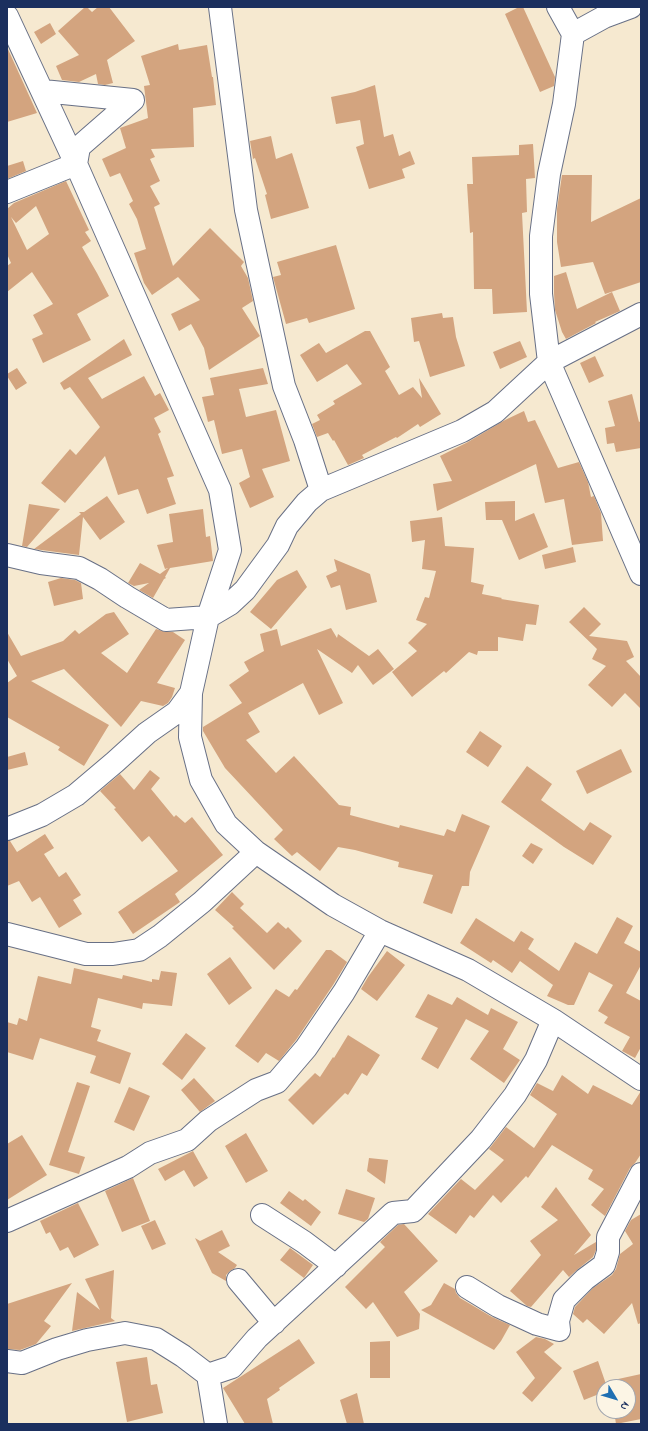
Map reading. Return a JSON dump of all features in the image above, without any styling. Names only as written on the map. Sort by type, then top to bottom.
[{"type":"street","points":[[220,7],[247,218],[284,386],[305,440],[320,490]]},
{"type":"street","points":[[558,7],[573,34],[564,104],[549,174],[541,236],[541,294],[549,362],[641,574]]},
{"type":"street","points":[[573,34],[604,17],[631,7]]},
{"type":"street","points":[[7,16],[76,164],[220,490],[230,550],[208,617],[191,693],[190,737],[201,780],[226,824],[256,852],[333,905],[380,931],[468,970],[553,1020],[641,1078]]},
{"type":"street","points":[[43,91],[133,100],[79,147],[76,164]]},
{"type":"street","points":[[7,192],[76,164]]},
{"type":"street","points":[[7,555],[41,564],[80,568],[166,620],[208,617],[230,604],[245,590],[278,545],[288,526],[307,502],[320,490],[471,426],[495,412],[549,362],[641,314]]},
{"type":"street","points":[[7,829],[42,815],[76,795],[147,733],[177,712],[191,693]]},
{"type":"street","points":[[7,934],[86,954],[113,954],[139,950],[160,936],[202,902],[256,852]]},
{"type":"street","points":[[7,1222],[128,1167],[150,1153],[187,1140],[208,1121],[256,1090],[277,1082],[306,1048],[344,992],[380,931]]},
{"type":"street","points":[[208,1376],[232,1367],[258,1338],[393,1213],[413,1211],[480,1139],[515,1095],[536,1060],[553,1020]]},
{"type":"street","points":[[467,1287],[498,1306],[537,1324],[559,1330],[558,1321],[564,1300],[585,1279],[604,1265],[608,1252],[608,1237],[641,1174]]},
{"type":"street","points":[[262,1215],[304,1242],[336,1266]]},
{"type":"street","points":[[238,1280],[274,1323]]},
{"type":"street","points":[[7,1361],[22,1363],[57,1349],[87,1340],[125,1333],[156,1339],[183,1356],[208,1376],[216,1424]]},
{"type":"building","points":[[85,7],[92,12],[98,7],[109,7],[135,41],[107,60],[113,83],[105,85],[98,84],[96,74],[79,82],[62,80],[56,66],[79,55],[58,31]]},
{"type":"building","points":[[519,7],[523,7],[555,77],[554,86],[540,92],[505,14]]},
{"type":"building","points":[[50,23],[56,34],[41,44],[34,32]]},
{"type":"building","points":[[178,44],[179,50],[207,45],[216,105],[193,108],[194,147],[151,149],[155,157],[150,159],[160,181],[150,186],[160,204],[154,207],[173,266],[210,228],[244,262],[241,266],[248,278],[253,301],[242,308],[260,336],[209,370],[204,348],[191,324],[179,331],[171,314],[200,300],[178,277],[152,295],[144,283],[134,253],[146,249],[137,219],[129,204],[133,201],[120,173],[110,177],[102,159],[126,148],[120,128],[148,118],[144,86],[150,85],[141,56]]},
{"type":"building","points":[[7,47],[37,113],[7,122]]},
{"type":"building","points":[[375,85],[384,137],[393,134],[399,156],[410,151],[415,164],[402,169],[405,178],[369,189],[356,147],[364,144],[360,120],[336,124],[331,97],[355,92]]},
{"type":"building","points":[[271,136],[276,159],[292,153],[309,208],[271,219],[265,195],[267,194],[255,158],[253,159],[250,141]]},
{"type":"building","points":[[533,144],[535,178],[526,179],[527,212],[522,213],[527,312],[493,314],[492,289],[474,289],[473,232],[470,233],[467,184],[473,184],[472,157],[519,155],[519,145]]},
{"type":"building","points":[[23,161],[26,171],[7,179],[7,166]]},
{"type":"building","points":[[562,175],[592,175],[591,222],[641,198],[641,282],[605,294],[593,262],[561,267],[557,242],[557,209]]},
{"type":"building","points":[[66,181],[89,230],[85,232],[91,241],[82,247],[109,296],[77,314],[91,340],[43,363],[32,339],[43,334],[33,315],[53,304],[32,272],[7,292],[7,266],[11,263],[7,254],[7,209],[14,203]],"holes":[[[36,206],[49,234],[27,250],[11,217],[16,223]]]},
{"type":"building","points":[[336,245],[355,309],[309,323],[307,318],[286,324],[273,277],[281,275],[277,262]]},
{"type":"building","points":[[566,272],[577,309],[612,292],[620,311],[595,322],[596,323],[566,339],[562,332],[555,310],[554,276]]},
{"type":"building","points":[[442,313],[443,318],[453,317],[456,337],[465,366],[430,377],[419,341],[414,342],[411,318]]},
{"type":"building","points":[[365,331],[370,331],[390,367],[385,371],[399,395],[413,387],[422,398],[419,378],[441,414],[420,427],[418,424],[397,438],[396,437],[362,455],[364,458],[348,465],[334,440],[333,441],[328,433],[317,437],[312,424],[320,420],[317,415],[335,404],[333,401],[362,384],[347,364],[317,382],[300,355],[319,343],[326,353]]},
{"type":"building","points":[[124,339],[132,355],[88,378],[102,399],[144,376],[155,396],[160,393],[169,410],[154,418],[161,432],[158,434],[174,476],[167,478],[176,504],[147,514],[138,489],[118,495],[105,456],[65,503],[41,483],[70,449],[76,455],[100,427],[70,387],[64,390],[60,383]]},
{"type":"building","points":[[520,341],[527,357],[500,369],[493,352]]},
{"type":"building","points":[[595,356],[604,376],[589,383],[580,363]]},
{"type":"building","points":[[17,368],[27,383],[16,390],[7,374]]},
{"type":"building","points":[[263,368],[268,384],[239,389],[246,417],[276,410],[290,461],[262,469],[274,497],[250,508],[239,483],[250,477],[242,449],[222,454],[214,420],[208,422],[202,397],[214,395],[210,378]]},
{"type":"building","points":[[632,394],[639,422],[641,421],[641,448],[616,452],[614,443],[607,444],[605,428],[615,426],[608,401]]},
{"type":"building","points":[[524,411],[528,422],[535,420],[558,468],[579,462],[588,482],[591,497],[594,496],[601,513],[603,541],[572,545],[564,499],[545,503],[536,464],[437,511],[433,484],[452,481],[440,456]]},
{"type":"building","points":[[107,496],[125,522],[100,540],[83,517],[79,555],[34,549],[81,514],[79,512],[84,512]]},
{"type":"building","points":[[515,501],[515,521],[534,513],[548,547],[519,560],[502,520],[486,520],[485,502]]},
{"type":"building","points":[[29,504],[60,509],[27,547],[22,546]]},
{"type":"building","points":[[203,509],[206,537],[210,536],[213,561],[170,568],[165,577],[166,578],[153,598],[139,590],[149,583],[134,586],[128,583],[140,563],[160,574],[168,568],[165,569],[157,545],[173,542],[169,514]]},
{"type":"building","points":[[442,517],[445,546],[474,548],[471,582],[484,585],[482,594],[502,598],[501,599],[539,605],[536,625],[526,624],[523,641],[498,637],[498,651],[478,651],[477,655],[469,652],[446,673],[444,671],[412,697],[392,672],[417,651],[408,643],[427,624],[416,620],[425,597],[429,598],[436,571],[422,569],[425,540],[412,542],[410,521]]},
{"type":"building","points":[[573,547],[576,562],[545,569],[542,555]]},
{"type":"building","points":[[334,559],[370,574],[377,602],[346,610],[340,585],[331,588],[326,576],[337,571]]},
{"type":"building","points":[[297,570],[307,587],[271,629],[250,612],[277,580]]},
{"type":"building","points":[[61,578],[75,580],[81,583],[83,599],[54,606],[48,582]]},
{"type":"building","points":[[584,607],[601,624],[589,636],[627,641],[634,657],[626,661],[641,677],[641,709],[625,693],[612,707],[588,685],[606,666],[592,659],[597,649],[569,622]]},
{"type":"building","points":[[114,612],[129,634],[101,653],[127,673],[156,629],[166,632],[173,632],[185,640],[157,683],[175,688],[168,703],[163,706],[141,701],[121,727],[64,669],[31,681],[109,725],[84,766],[58,750],[60,747],[7,717],[7,683],[17,676],[7,659],[7,632],[21,656],[63,641],[75,630],[79,634],[106,614]]},
{"type":"building","points":[[331,628],[337,638],[338,634],[369,656],[378,649],[394,669],[373,685],[358,665],[352,673],[317,649],[343,703],[319,715],[303,683],[248,713],[260,732],[246,740],[276,773],[294,756],[339,805],[351,807],[350,815],[399,828],[400,825],[444,836],[447,829],[455,832],[462,814],[490,826],[470,872],[469,886],[462,886],[452,914],[423,903],[433,875],[398,867],[399,862],[338,847],[320,871],[297,852],[292,856],[274,839],[283,830],[225,768],[203,731],[203,727],[242,703],[229,685],[249,671],[244,662],[264,651],[260,634],[277,629],[281,646]]},
{"type":"building","points":[[480,731],[502,746],[488,767],[466,752]]},
{"type":"building","points":[[621,749],[632,772],[587,794],[576,771]]},
{"type":"building","points":[[25,752],[28,765],[7,770],[7,757]]},
{"type":"building","points":[[527,766],[552,784],[541,800],[584,831],[590,822],[612,836],[593,865],[564,847],[501,802]]},
{"type":"building","points":[[150,770],[160,778],[151,789],[174,817],[176,815],[185,823],[192,817],[223,855],[175,894],[180,902],[133,934],[118,912],[178,871],[149,836],[142,842],[114,809],[116,808],[100,791],[120,774],[134,790]]},
{"type":"building","points":[[45,834],[54,848],[44,854],[59,877],[66,872],[81,895],[73,900],[82,914],[59,928],[40,897],[32,902],[19,881],[7,886],[7,841],[10,841],[17,852]]},
{"type":"building","points":[[531,843],[543,849],[533,864],[522,856]]},
{"type":"building","points":[[232,892],[244,904],[240,908],[267,933],[278,922],[286,929],[288,927],[302,941],[274,970],[232,928],[234,927],[215,910]]},
{"type":"building","points":[[617,917],[633,926],[624,943],[641,952],[641,965],[626,993],[641,1001],[641,1047],[635,1058],[622,1051],[630,1037],[604,1023],[608,1017],[598,1011],[613,985],[589,972],[574,1005],[568,1005],[547,996],[553,985],[520,961],[512,973],[493,960],[491,963],[460,943],[476,918],[514,942],[521,931],[534,939],[528,949],[559,971],[575,942],[597,954]]},
{"type":"building","points":[[326,950],[331,950],[347,962],[296,1040],[279,1061],[266,1053],[258,1063],[235,1046],[276,989],[289,997],[295,989],[297,990]]},
{"type":"building","points":[[387,951],[405,965],[377,1001],[361,989]]},
{"type":"building","points":[[230,957],[252,988],[229,1005],[207,974]]},
{"type":"building","points":[[74,968],[122,979],[123,975],[152,982],[152,979],[159,980],[161,971],[177,973],[172,1006],[143,1003],[142,1009],[98,998],[91,1027],[101,1030],[97,1041],[131,1053],[120,1084],[90,1073],[96,1056],[40,1038],[33,1060],[7,1052],[7,1022],[17,1025],[19,1018],[27,1021],[38,976],[71,984]]},
{"type":"building","points":[[428,994],[452,1005],[457,997],[488,1015],[491,1008],[518,1022],[503,1049],[520,1060],[504,1083],[470,1059],[489,1031],[466,1019],[438,1069],[421,1059],[438,1028],[415,1017]]},
{"type":"building","points":[[186,1033],[206,1048],[182,1080],[162,1064]]},
{"type":"building","points":[[348,1035],[380,1055],[367,1076],[362,1073],[348,1095],[345,1093],[313,1125],[288,1100],[315,1073],[320,1077]]},
{"type":"building","points":[[562,1075],[588,1094],[593,1085],[632,1105],[641,1091],[641,1154],[630,1168],[605,1216],[591,1205],[604,1189],[588,1179],[593,1170],[552,1145],[528,1178],[526,1176],[501,1203],[493,1195],[474,1218],[470,1215],[456,1234],[428,1214],[461,1179],[475,1190],[504,1160],[489,1149],[506,1127],[534,1148],[557,1114],[530,1095],[537,1083],[553,1091]]},
{"type":"building","points":[[194,1078],[215,1101],[200,1112],[181,1090]]},
{"type":"building","points":[[77,1082],[90,1086],[68,1152],[85,1157],[79,1174],[49,1165]]},
{"type":"building","points":[[129,1087],[150,1096],[134,1131],[114,1122]]},
{"type":"building","points":[[246,1133],[268,1171],[246,1183],[225,1146]]},
{"type":"building","points":[[22,1135],[47,1175],[7,1200],[7,1144]]},
{"type":"building","points":[[193,1151],[208,1178],[194,1187],[184,1170],[165,1181],[158,1169]]},
{"type":"building","points":[[369,1158],[388,1160],[385,1184],[367,1171]]},
{"type":"building","points":[[133,1178],[150,1221],[122,1232],[105,1191]]},
{"type":"building","points":[[556,1187],[591,1235],[574,1255],[596,1242],[596,1250],[593,1257],[569,1277],[563,1270],[531,1307],[527,1306],[510,1291],[541,1255],[530,1241],[558,1220],[541,1207]]},
{"type":"building","points":[[346,1189],[375,1198],[368,1219],[364,1222],[338,1214]]},
{"type":"building","points":[[289,1191],[303,1201],[305,1199],[321,1212],[311,1226],[280,1203]]},
{"type":"building","points":[[78,1203],[99,1245],[74,1258],[68,1247],[60,1251],[50,1232],[46,1234],[40,1221]]},
{"type":"building","points":[[641,1214],[641,1323],[638,1324],[632,1303],[604,1334],[587,1319],[583,1323],[573,1314],[575,1307],[593,1288],[612,1275],[616,1269],[620,1254],[633,1244],[625,1231],[631,1220]]},
{"type":"building","points":[[155,1220],[166,1244],[152,1250],[141,1226]]},
{"type":"building","points":[[404,1224],[438,1261],[404,1292],[420,1314],[419,1329],[397,1337],[373,1302],[366,1309],[345,1287],[385,1247],[380,1242],[398,1225]]},
{"type":"building","points":[[222,1230],[230,1246],[218,1252],[237,1265],[226,1275],[226,1281],[212,1273],[195,1238],[200,1241]]},
{"type":"building","points":[[290,1248],[313,1265],[304,1278],[280,1260]]},
{"type":"building","points":[[114,1270],[111,1318],[115,1321],[72,1331],[77,1292],[100,1310],[85,1279]]},
{"type":"building","points":[[72,1283],[44,1321],[51,1326],[36,1344],[20,1350],[7,1349],[7,1304]]},
{"type":"building","points":[[444,1283],[455,1289],[460,1298],[492,1317],[510,1325],[494,1350],[421,1310],[431,1305]]},
{"type":"building","points":[[536,1337],[545,1339],[554,1344],[544,1352],[562,1368],[532,1402],[522,1393],[535,1378],[516,1352]]},
{"type":"building","points":[[299,1339],[315,1363],[279,1388],[280,1390],[267,1399],[273,1424],[245,1424],[223,1388]]},
{"type":"building","points":[[390,1341],[390,1378],[370,1378],[370,1342]]},
{"type":"building","points":[[147,1357],[151,1385],[157,1384],[163,1413],[127,1422],[116,1362]]},
{"type":"building","points":[[598,1361],[604,1379],[596,1379],[596,1395],[584,1400],[573,1371]]},
{"type":"building","points":[[641,1374],[641,1419],[616,1424],[615,1419],[636,1419],[636,1379],[618,1379]]},
{"type":"building","points":[[357,1393],[364,1424],[347,1424],[340,1400]]}]
